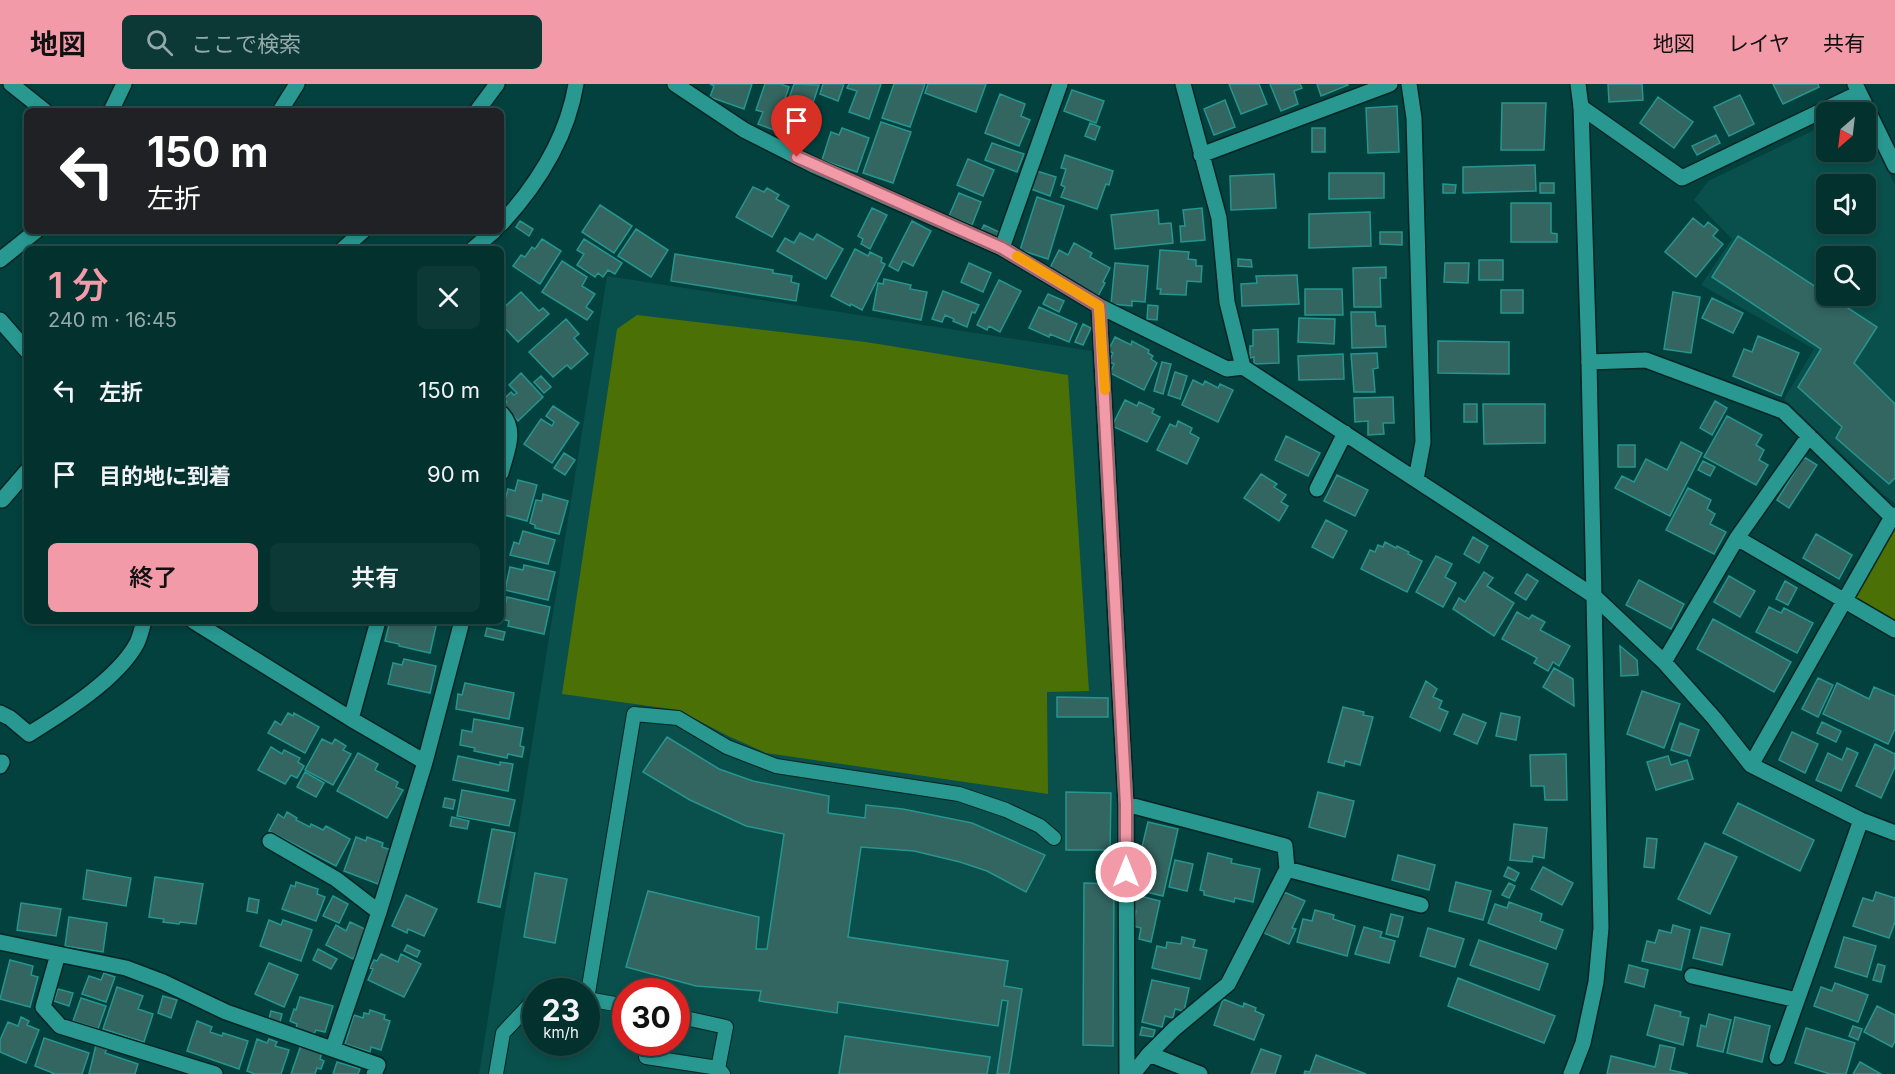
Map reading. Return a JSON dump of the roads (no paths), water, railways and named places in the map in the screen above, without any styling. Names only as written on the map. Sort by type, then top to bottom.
[{"type":"street","points":[[12,84],[41,108]]},
{"type":"street","points":[[112,108],[124,84]]},
{"type":"street","points":[[282,108],[297,84]]},
{"type":"street","points":[[479,108],[497,84]]},
{"type":"street","points":[[504,221],[521,202],[547,166],[567,122],[576,84]]},
{"type":"street","points":[[675,84],[754,136],[815,166],[1002,248],[1099,306],[1227,369],[1243,367],[1594,596],[1664,662],[1714,718],[1751,765],[1861,820],[1895,833]]},
{"type":"street","points":[[1002,248],[1060,84]]},
{"type":"street","points":[[1183,84],[1219,218],[1227,302],[1243,367]]},
{"type":"street","points":[[1201,155],[1390,84]]},
{"type":"street","points":[[1409,84],[1414,118],[1423,442],[1416,479]]},
{"type":"street","points":[[1571,1074],[1583,1043],[1596,982],[1601,928],[1589,362],[1581,107],[1578,84]]},
{"type":"street","points":[[1581,107],[1682,178],[1857,89],[1895,166]]},
{"type":"street","points":[[0,260],[32,234]]},
{"type":"street","points":[[346,246],[360,234]]},
{"type":"street","points":[[476,246],[490,234]]},
{"type":"street","points":[[1099,306],[1126,804],[1127,1074]]},
{"type":"street","points":[[0,320],[24,348]]},
{"type":"street","points":[[1589,362],[1646,360],[1783,411],[1893,516],[1751,765]]},
{"type":"street","points":[[504,416],[511,435],[504,462]]},
{"type":"street","points":[[1317,489],[1345,433]]},
{"type":"street","points":[[1664,662],[1737,538],[1809,436]]},
{"type":"street","points":[[2,500],[24,474]]},
{"type":"street","points":[[1737,538],[1895,630]]},
{"type":"street","points":[[0,713],[10,718],[29,734],[55,718],[96,688],[128,657],[138,642],[143,624]]},
{"type":"street","points":[[198,624],[425,762]]},
{"type":"street","points":[[351,719],[377,624]]},
{"type":"street","points":[[333,1048],[380,912],[425,762],[461,624]]},
{"type":"street","points":[[1126,804],[1284,846],[1287,869],[1228,984],[1174,1029],[1133,1074]]},
{"type":"street","points":[[1777,1057],[1861,820]]},
{"type":"street","points":[[270,841],[336,879],[380,912]]},
{"type":"street","points":[[1287,869],[1421,905]]},
{"type":"street","points":[[0,942],[126,968],[163,982],[226,1012],[378,1065],[374,1074]]},
{"type":"street","points":[[58,954],[43,1007],[60,1026],[215,1074]]},
{"type":"street","points":[[1692,976],[1797,1000]]},
{"type":"street","points":[[1149,1054],[1200,1074]]},
{"type":"lane","points":[[612,1004],[586,999],[634,714],[678,718],[727,747],[776,766],[958,794],[1006,810],[1040,826],[1054,838]]},
{"type":"lane","points":[[496,1074],[503,1033],[522,1013]]},
{"type":"lane","points":[[646,1056],[719,1072],[726,1027],[690,1019]]}]
